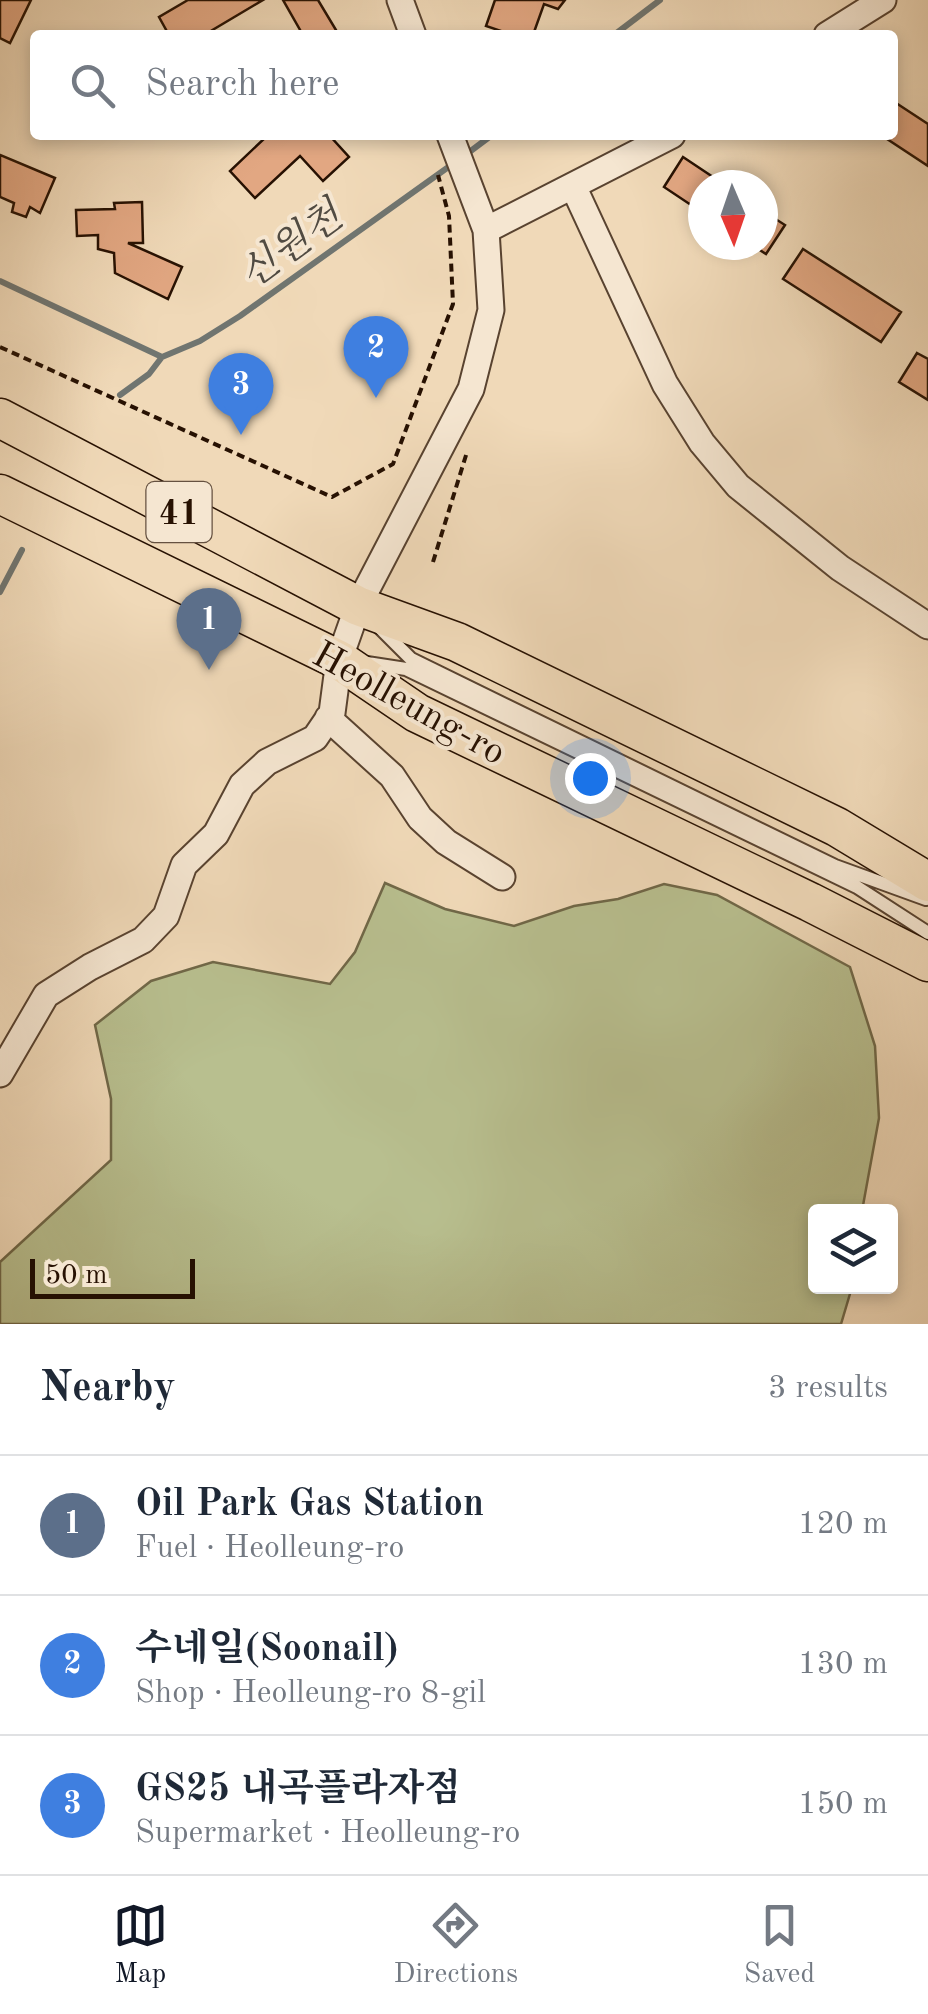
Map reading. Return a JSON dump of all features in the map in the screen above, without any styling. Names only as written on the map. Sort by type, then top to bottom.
[{"type":"main road","name":"Heolleung-ro","points":[[0,418],[358,606],[457,642],[837,827],[928,882]]},
{"type":"main road","name":"Heolleung-ro","points":[[0,494],[339,660],[417,714],[928,962]]},
{"type":"street","points":[[400,0],[411,30]]},
{"type":"street","points":[[834,30],[883,0]]},
{"type":"street","points":[[0,1074],[46,995],[143,940],[166,916],[184,865],[216,834],[242,785],[266,762],[314,738],[328,718],[339,660],[358,606],[471,389],[491,310],[486,230],[452,140]]},
{"type":"street","points":[[486,230],[663,140]]},
{"type":"street","points":[[574,188],[665,384],[702,442],[738,486],[840,568],[928,626]]},
{"type":"street","points":[[328,718],[392,776],[420,818],[446,842],[502,877]]},
{"type":"lane","points":[[358,606],[411,659],[835,866],[928,900]]},
{"type":"lane","points":[[339,660],[406,669],[857,887],[928,932]]},
{"type":"path","points":[[0,347],[332,497],[393,464],[453,304],[450,216],[434,160]]},
{"type":"green space","points":[[385,883],[445,909],[514,926],[574,906],[618,899],[664,884],[717,895],[850,967],[875,1046],[879,1118],[863,1204],[808,1204],[808,1294],[850,1294],[841,1324],[0,1324],[0,1262],[111,1160],[111,1099],[95,1025],[151,981],[213,962],[330,984],[355,952]]},
{"type":"building","points":[[0,0],[31,0],[10,43],[0,38]]},
{"type":"building","points":[[188,0],[263,0],[212,30],[166,30],[159,17]]},
{"type":"building","points":[[283,0],[318,0],[336,30],[300,30]]},
{"type":"building","points":[[495,0],[565,0],[558,9],[544,4],[535,30],[498,30],[486,26]]},
{"type":"building","points":[[898,104],[928,124],[928,166],[889,140],[898,140]]},
{"type":"building","points":[[263,140],[334,140],[349,157],[323,181],[300,156],[255,198],[230,171]]},
{"type":"building","points":[[0,155],[55,178],[40,213],[30,207],[26,217],[12,212],[14,203],[0,197]]},
{"type":"building","points":[[683,157],[702,170],[688,170],[688,203],[664,187]]},
{"type":"building","points":[[142,202],[143,243],[128,243],[182,267],[168,299],[115,273],[114,253],[98,249],[98,235],[77,236],[76,210],[115,209],[114,203]]},
{"type":"building","points":[[803,249],[901,312],[881,342],[783,279]]},
{"type":"building","points":[[917,353],[928,359],[928,400],[899,382]]},
{"type":"waterway","name":"신원천","points":[[621,30],[660,0]]},
{"type":"waterway","name":"신원천","points":[[464,156],[485,140]]},
{"type":"waterway","name":"신원천","points":[[120,395],[149,374],[162,357],[200,341],[240,316],[454,163]]},
{"type":"waterway","points":[[0,281],[162,357]]},
{"type":"waterway","name":"신원천","points":[[0,592],[22,550]]},
{"type":"place","name":"수네일(Soonail)","points":[[376,398]]},
{"type":"place","name":"GS25 내곡플라자점","points":[[241,435]]},
{"type":"place","name":"Oil Park Gas Station","points":[[209,670]]}]
